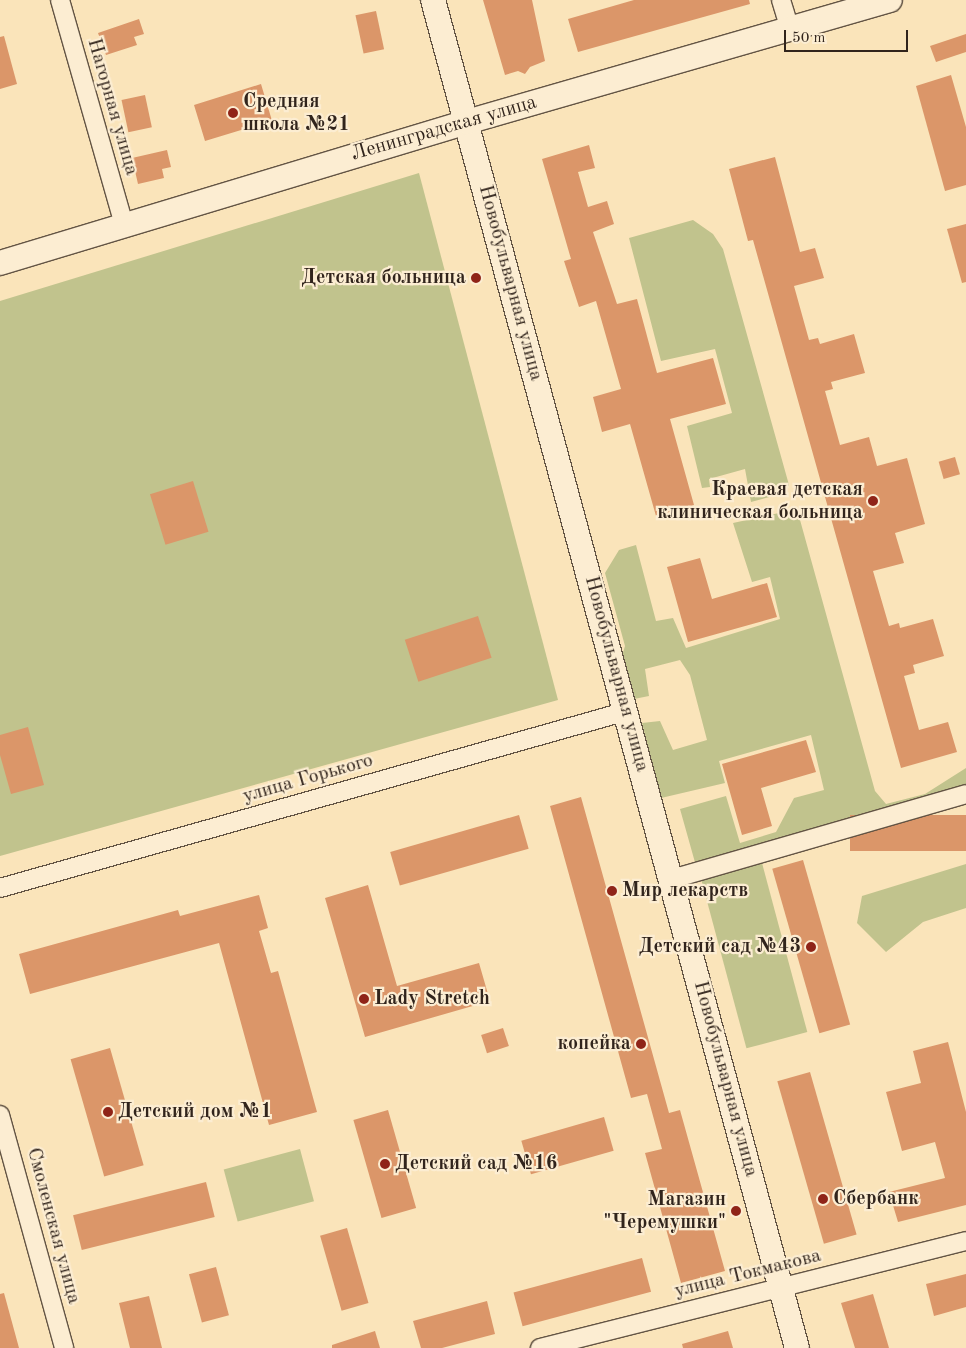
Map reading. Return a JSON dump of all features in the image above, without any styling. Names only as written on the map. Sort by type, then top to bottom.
[{"type":"street","name":"Нагорная улица","points":[[60,0],[124,225]]},
{"type":"street","name":"Новобульварная улица","points":[[432,0],[627,711],[797,1348]]},
{"type":"street","points":[[781,0],[790,30]]},
{"type":"street","name":"Ленинградская улица","points":[[0,263],[467,122],[890,0]]},
{"type":"street","name":"улица Горького","points":[[0,888],[627,711]]},
{"type":"street","points":[[672,879],[966,794]]},
{"type":"street","name":"Смоленская улица","points":[[0,1115],[64,1348]]},
{"type":"street","name":"улица Токмакова","points":[[540,1348],[966,1241]]},
{"type":"green space","points":[[419,173],[558,700],[0,856],[0,301]]},
{"type":"green space","points":[[693,220],[713,234],[723,249],[789,485],[784,493],[751,502],[745,469],[709,479],[710,487],[702,488],[687,426],[732,413],[715,349],[661,361],[629,238]]},
{"type":"green space","points":[[797,509],[875,791],[886,804],[925,794],[966,768],[966,789],[696,866],[680,809],[726,796],[740,843],[776,832],[794,798],[824,790],[811,735],[719,761],[725,783],[661,798],[642,723],[660,721],[673,750],[707,740],[690,675],[680,660],[645,669],[649,696],[634,699],[622,656],[625,646],[605,573],[619,550],[636,545],[656,621],[673,618],[686,648],[780,619],[770,577],[752,582],[733,523]]},
{"type":"green space","points":[[762,863],[807,1032],[746,1048],[701,879]]},
{"type":"green space","points":[[966,864],[966,908],[923,922],[886,952],[857,923],[862,896]]},
{"type":"green space","points":[[300,1149],[314,1201],[238,1222],[224,1169]]},
{"type":"building","points":[[483,0],[532,0],[545,61],[530,67],[525,74],[518,71],[505,75]]},
{"type":"building","points":[[634,0],[749,0],[750,4],[578,52],[568,19]]},
{"type":"building","points":[[376,11],[384,49],[364,54],[355,15]]},
{"type":"building","points":[[139,19],[144,34],[134,37],[137,45],[106,55],[98,33]]},
{"type":"building","points":[[966,34],[966,52],[936,62],[930,46]]},
{"type":"building","points":[[4,36],[17,84],[0,89],[0,37]]},
{"type":"building","points":[[951,75],[966,127],[966,185],[945,191],[916,86]]},
{"type":"building","name":"Средняя школа №21","points":[[261,84],[273,124],[252,131],[251,127],[205,141],[194,105]]},
{"type":"building","points":[[145,95],[152,127],[128,132],[122,100]]},
{"type":"building","name":"Краевая детская клиническая больница","points":[[589,145],[595,168],[578,172],[588,207],[607,201],[614,224],[593,232],[617,304],[637,299],[657,373],[713,358],[726,404],[670,419],[694,505],[656,516],[630,424],[602,432],[593,397],[621,389],[596,301],[579,307],[564,261],[571,259],[542,159]]},
{"type":"building","points":[[167,150],[171,167],[162,169],[164,178],[138,184],[132,158]]},
{"type":"building","name":"Краевая детская клиническая больница","points":[[775,157],[800,252],[815,248],[824,278],[794,286],[809,340],[818,338],[820,344],[854,334],[865,373],[831,382],[833,389],[825,391],[840,445],[869,437],[877,466],[907,458],[925,524],[895,533],[904,563],[873,571],[889,626],[899,623],[900,628],[933,619],[944,656],[913,665],[915,673],[904,676],[919,730],[948,722],[957,752],[901,768],[753,240],[748,241],[729,169]]},
{"type":"building","points":[[966,224],[966,282],[962,283],[947,229]]},
{"type":"building","points":[[955,457],[960,474],[944,479],[939,462]]},
{"type":"building","points":[[193,481],[208,532],[165,545],[150,494]]},
{"type":"building","name":"Краевая детская клиническая больница","points":[[700,558],[712,599],[767,583],[777,617],[688,642],[667,567]]},
{"type":"building","points":[[478,616],[492,658],[418,682],[405,640]]},
{"type":"building","points":[[28,727],[44,785],[11,794],[0,755],[0,735]]},
{"type":"building","points":[[806,740],[816,772],[761,788],[772,826],[742,835],[722,764]]},
{"type":"building","points":[[581,797],[669,1113],[680,1110],[725,1271],[681,1283],[645,1153],[662,1149],[647,1094],[631,1098],[550,806]]},
{"type":"building","points":[[519,815],[529,849],[400,886],[390,852]]},
{"type":"building","points":[[850,815],[966,815],[966,851],[850,851]]},
{"type":"building","name":"Детский сад №43","points":[[803,860],[850,1024],[819,1033],[772,869]]},
{"type":"building","points":[[368,885],[397,986],[479,963],[490,1001],[365,1037],[325,898]]},
{"type":"building","points":[[259,895],[268,928],[259,931],[271,973],[278,971],[317,1112],[269,1125],[219,943],[30,994],[19,954],[178,910],[180,916]]},
{"type":"building","points":[[503,1028],[509,1046],[487,1053],[481,1035]]},
{"type":"building","points":[[948,1042],[966,1112],[966,1205],[898,1222],[889,1192],[945,1178],[935,1142],[902,1151],[886,1092],[921,1083],[913,1051]]},
{"type":"building","name":"Детский дом №1","points":[[110,1048],[144,1165],[104,1177],[71,1059]]},
{"type":"building","points":[[810,1072],[857,1234],[824,1244],[777,1081]]},
{"type":"building","name":"Детский сад №16","points":[[388,1110],[416,1208],[382,1218],[353,1120]]},
{"type":"building","points":[[604,1117],[614,1151],[531,1174],[521,1141]]},
{"type":"building","points":[[206,1182],[215,1217],[82,1250],[73,1215]]},
{"type":"building","points":[[347,1228],[368,1303],[342,1311],[320,1236]]},
{"type":"building","points":[[642,1258],[651,1292],[523,1326],[514,1292]]},
{"type":"building","points":[[216,1267],[229,1315],[202,1323],[189,1274]]},
{"type":"building","points":[[966,1274],[966,1307],[934,1316],[926,1284]]},
{"type":"building","points":[[4,1293],[19,1348],[0,1348],[0,1294]]},
{"type":"building","points":[[873,1294],[889,1348],[855,1348],[841,1303]]},
{"type":"building","points":[[149,1296],[162,1348],[130,1348],[119,1303]]},
{"type":"building","points":[[487,1301],[495,1334],[442,1348],[421,1348],[413,1321]]},
{"type":"building","points":[[375,1331],[380,1348],[332,1348],[332,1345]]},
{"type":"building","points":[[728,1331],[733,1348],[683,1348],[682,1344]]},
{"type":"place","name":"Средняя школа №21","points":[[233,113]]},
{"type":"place","name":"Детская больница","points":[[476,278]]},
{"type":"place","name":"Краевая детская клиническая больница","points":[[873,501]]},
{"type":"place","name":"Мир лекарств","points":[[612,891]]},
{"type":"place","name":"Детский сад №43","points":[[811,947]]},
{"type":"place","name":"Lady Stretch","points":[[364,999]]},
{"type":"place","name":"копейка","points":[[641,1044]]},
{"type":"place","name":"Детский дом №1","points":[[108,1112]]},
{"type":"place","name":"Детский сад №16","points":[[385,1164]]},
{"type":"place","name":"Сбербанк","points":[[823,1199]]},
{"type":"place","name":"Магазин \"Черемушки\"","points":[[736,1211]]}]
